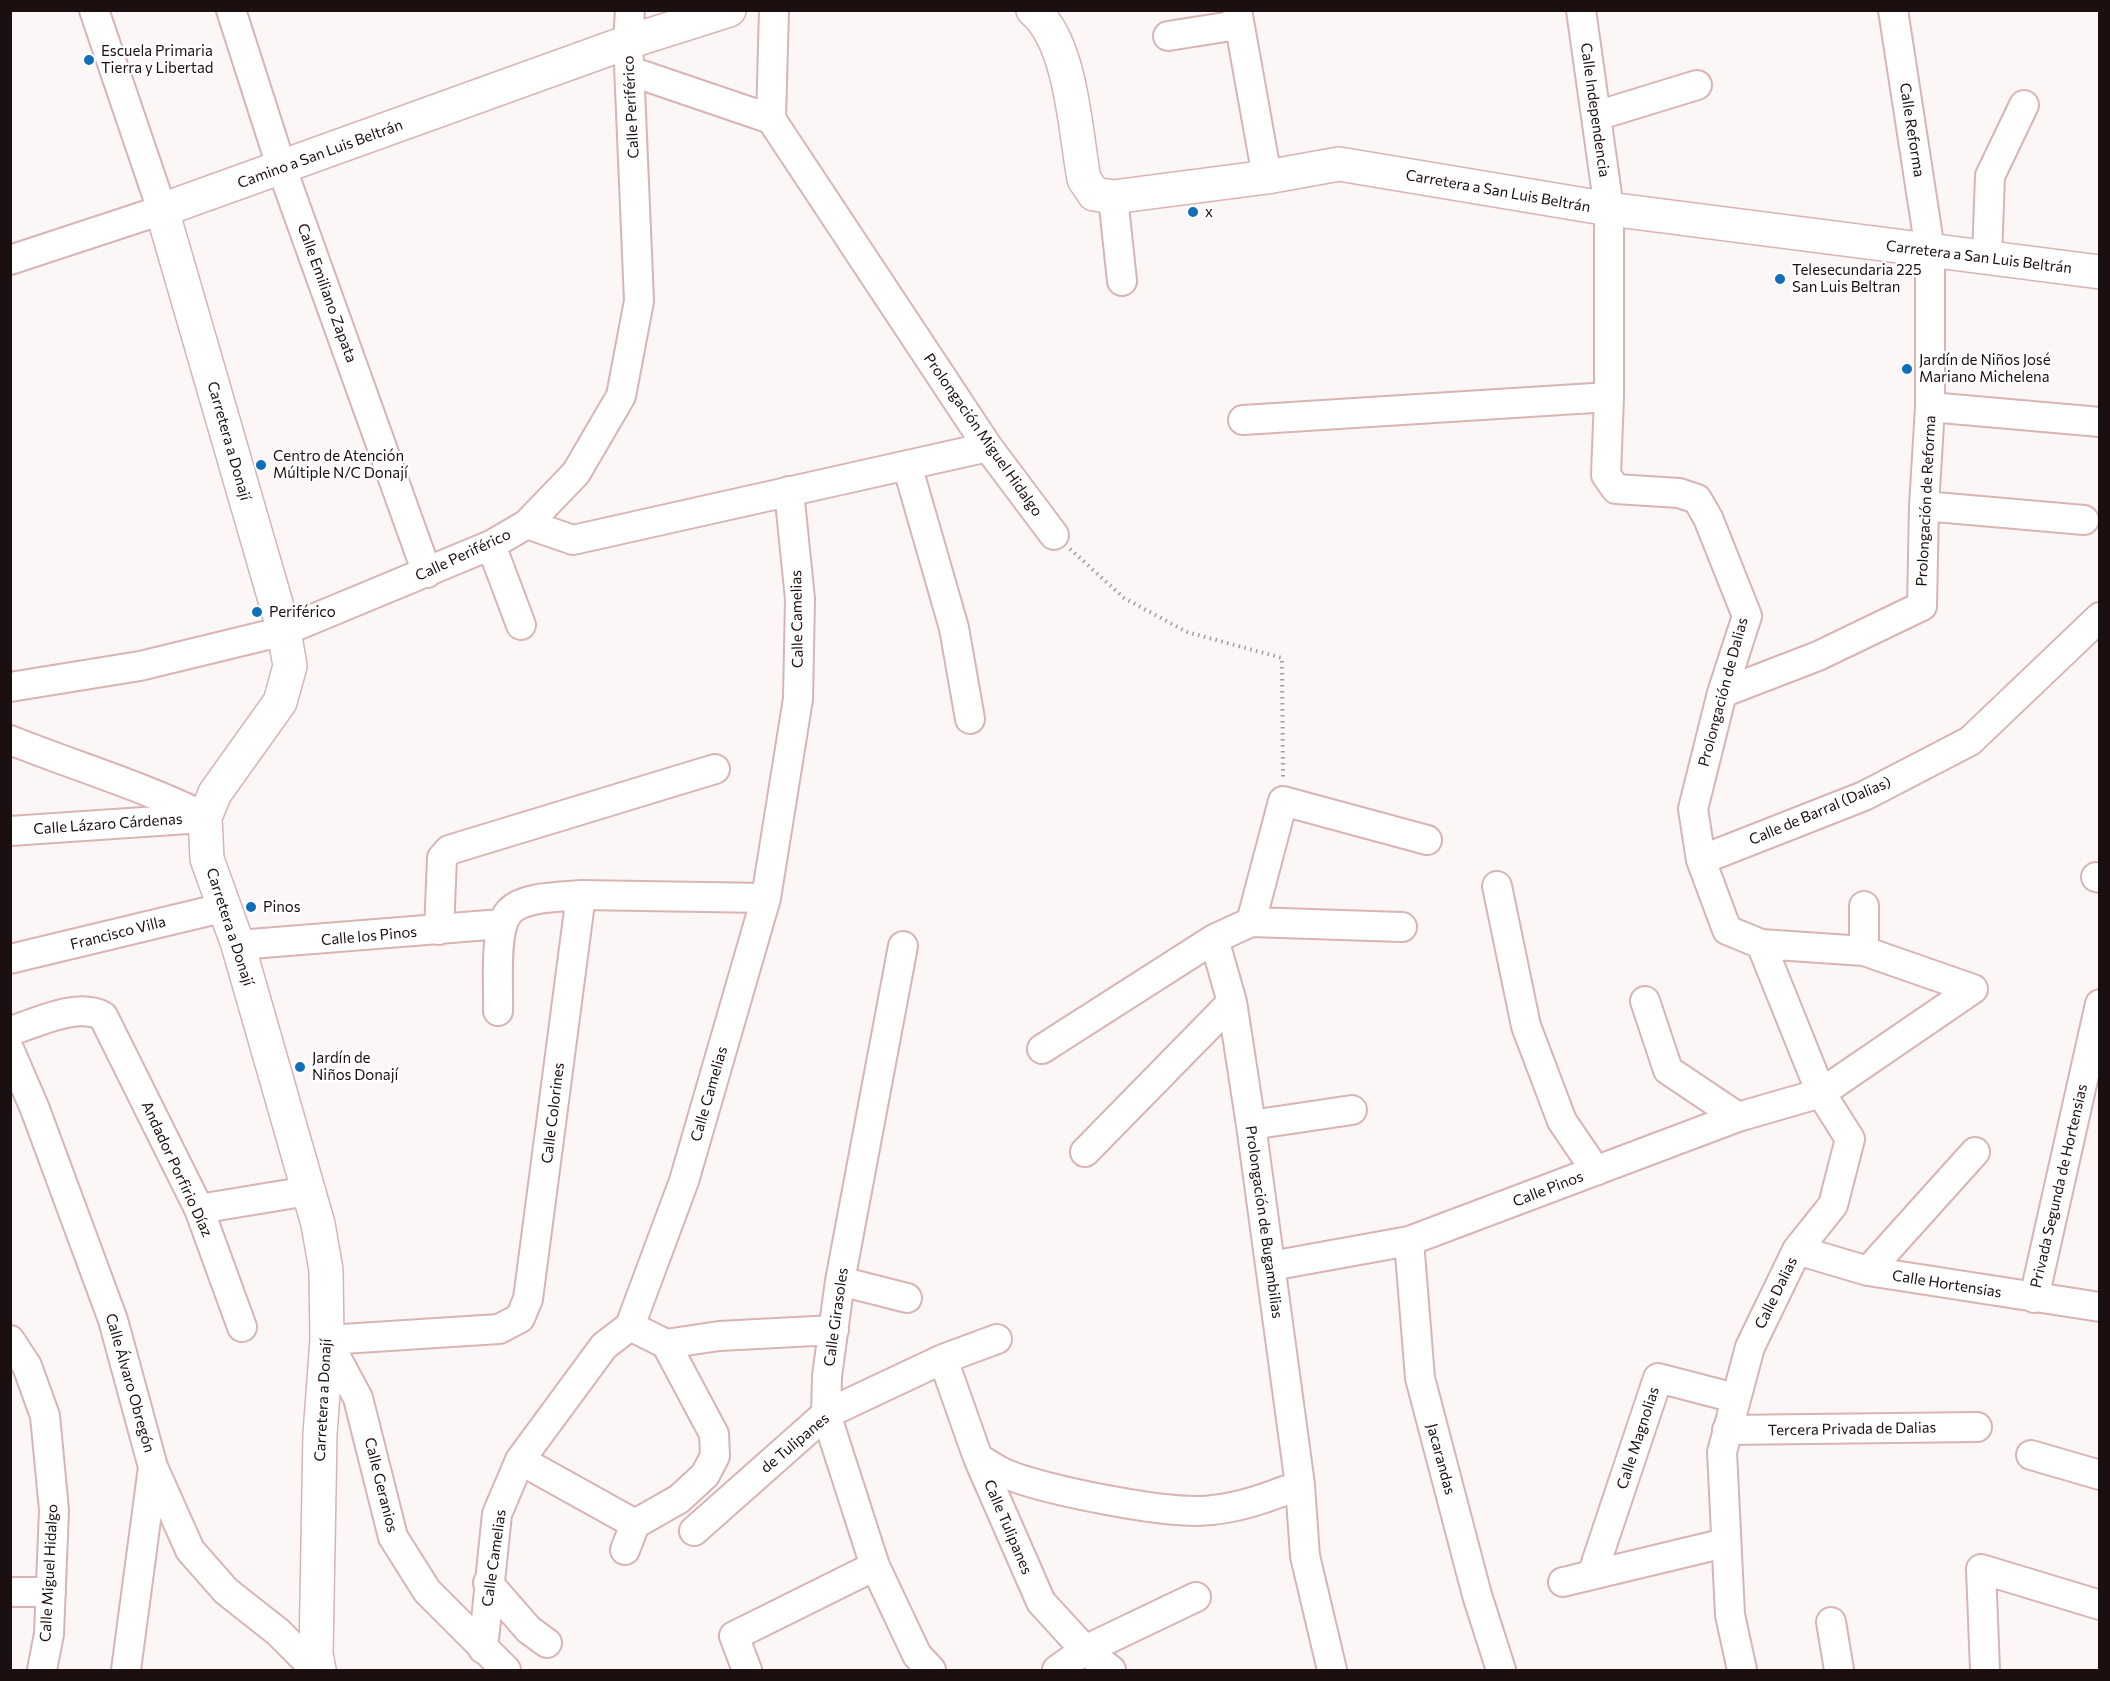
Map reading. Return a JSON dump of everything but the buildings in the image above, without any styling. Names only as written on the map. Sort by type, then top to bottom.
[{"type":"main road","points":[[629,41],[729,10]]},
{"type":"main road","points":[[1033,10],[1044,20],[1063,60],[1084,179],[1094,194],[1113,197]]},
{"type":"main road","name":"Camino a San Luis Beltrán","points":[[162,210],[282,169],[629,41]]},
{"type":"main road","name":"Carretera a San Luis Beltrán","points":[[1113,197],[1267,177],[1339,164],[1609,209],[2100,272]]},
{"type":"main road","name":"Carretera a Donají","points":[[162,210],[284,631],[290,666],[280,702],[215,793],[205,817],[207,859],[238,945],[318,1224],[326,1270],[327,1340],[320,1434],[317,1671]]},
{"type":"street","name":"Carretera a Donají","points":[[94,10],[162,210]]},
{"type":"street","name":"Calle Emiliano Zapata","points":[[231,10],[282,169],[427,573]]},
{"type":"street","points":[[629,41],[771,119],[774,10]]},
{"type":"street","name":"Calle Independencia","points":[[1581,10],[1609,209]]},
{"type":"street","name":"Calle Reforma","points":[[1893,10],[1930,250]]},
{"type":"street","points":[[1168,36],[1237,17],[1267,177]]},
{"type":"street","name":"Calle Periférico","points":[[10,687],[140,666],[284,631],[427,573],[491,544],[526,524],[576,473],[621,396],[639,301],[629,41]]},
{"type":"street","points":[[1596,116],[1697,85]]},
{"type":"street","points":[[1988,258],[1990,176],[2024,105]]},
{"type":"street","name":"Prolongación Miguel Hidalgo","points":[[771,119],[988,447],[1054,536]]},
{"type":"street","points":[[1113,197],[1122,281]]},
{"type":"street","name":"Prolongación de Dalias","points":[[1609,209],[1609,397],[1606,475],[1616,489],[1679,493],[1697,499],[1708,518],[1747,616],[1722,693],[1693,809],[1701,860],[1727,930],[1761,944],[1864,951]]},
{"type":"street","name":"Camino a San Luis Beltrán","points":[[10,260],[162,210]]},
{"type":"street","name":"Prolongación de Reforma","points":[[1722,693],[1818,656],[1922,606],[1924,506],[1930,407],[1930,250]]},
{"type":"street","points":[[1243,420],[1609,397]]},
{"type":"street","points":[[1930,407],[2100,422]]},
{"type":"street","points":[[526,524],[573,540],[988,447]]},
{"type":"street","points":[[907,465],[954,628],[970,719]]},
{"type":"street","name":"Calle Camelias","points":[[483,1649],[488,1583],[497,1514],[520,1460],[604,1346],[630,1326],[684,1181],[766,898],[798,699],[800,599],[789,492]]},
{"type":"street","points":[[1924,506],[2084,520]]},
{"type":"street","points":[[491,544],[521,625]]},
{"type":"street","name":"Calle de Barral (Dalias)","points":[[1701,860],[1864,796],[1970,741],[2100,617]]},
{"type":"street","points":[[10,740],[96,774],[163,796],[205,817]]},
{"type":"street","points":[[438,930],[442,858],[449,850],[715,769]]},
{"type":"street","points":[[1251,922],[1283,801],[1427,840]]},
{"type":"street","name":"Calle Lázaro Cárdenas","points":[[10,831],[205,817]]},
{"type":"street","points":[[1497,886],[1526,1026],[1562,1121],[1596,1171]]},
{"type":"street","points":[[498,1011],[501,924],[511,910],[540,898],[581,895],[766,898]]},
{"type":"street","name":"Calle Colorines","points":[[327,1340],[499,1329],[520,1318],[528,1299],[581,895]]},
{"type":"street","points":[[1864,906],[1864,951]]},
{"type":"street","name":"Francisco Villa","points":[[10,959],[226,907]]},
{"type":"street","points":[[1042,1049],[1214,939],[1251,922],[1402,927]]},
{"type":"street","name":"Calle los Pinos","points":[[238,945],[501,924]]},
{"type":"street","name":"Prolongación de Bugambilias","points":[[1214,939],[1232,1002],[1251,1125],[1300,1485],[1305,1556],[1332,1671]]},
{"type":"street","name":"Calle Dalias","points":[[1742,1671],[1730,1615],[1722,1452],[1750,1347],[1797,1250],[1833,1205],[1851,1139],[1821,1094],[1761,944]]},
{"type":"street","name":"Calle Girasoles","points":[[903,946],[840,1281],[827,1376],[826,1414],[875,1566],[917,1655],[931,1671]]},
{"type":"street","name":"Calle Pinos","points":[[1271,1266],[1409,1241],[1738,1117],[1821,1094],[1973,988],[1864,951]]},
{"type":"street","points":[[1645,1001],[1668,1070],[1738,1117]]},
{"type":"street","points":[[1085,1152],[1232,1002]]},
{"type":"street","name":"Privada Segunda de Hortensias","points":[[2034,1298],[2100,1004]]},
{"type":"street","name":"Andador Porfirio Díaz","points":[[10,1031],[86,1010],[103,1016],[199,1209],[242,1327]]},
{"type":"street","name":"Calle Álvaro Obregón","points":[[10,1051],[35,1110],[113,1320],[153,1467],[190,1550],[226,1591],[278,1632],[317,1671]]},
{"type":"street","points":[[1251,1125],[1352,1110]]},
{"type":"street","points":[[1868,1271],[1975,1152]]},
{"type":"street","points":[[199,1209],[308,1191]]},
{"type":"street","name":"Jacarandas","points":[[1409,1241],[1420,1378],[1477,1595],[1501,1671]]},
{"type":"street","name":"Calle Hortensias","points":[[1797,1250],[1868,1271],[2100,1307]]},
{"type":"street","points":[[840,1281],[907,1298]]},
{"type":"street","points":[[630,1326],[666,1344],[719,1336],[834,1330]]},
{"type":"street","name":"de Tulipanes","points":[[694,1531],[826,1414],[943,1359],[997,1339]]},
{"type":"street","name":"Calle Miguel Hidalgo","points":[[10,1340],[27,1366],[45,1416],[54,1510],[49,1634],[42,1671]]},
{"type":"street","name":"Calle Geranios","points":[[327,1340],[358,1398],[393,1537],[427,1591],[506,1671]]},
{"type":"street","points":[[625,1550],[635,1524],[679,1499],[705,1475],[715,1455],[714,1434],[666,1344]]},
{"type":"street","name":"Calle Tulipanes","points":[[943,1359],[978,1458],[1041,1602],[1086,1650],[1111,1671]]},
{"type":"street","name":"Calle Magnolias","points":[[1592,1575],[1658,1378],[1735,1398]]},
{"type":"street","name":"Tercera Privada de Dalias","points":[[1728,1430],[1977,1427]]},
{"type":"street","points":[[2031,1455],[2100,1475]]},
{"type":"street","points":[[978,1458],[1006,1474],[1048,1486],[1158,1507],[1210,1511],[1257,1501],[1300,1485]]},
{"type":"street","points":[[520,1460],[635,1524]]},
{"type":"street","points":[[126,1671],[153,1467]]},
{"type":"street","points":[[1563,1582],[1725,1543]]},
{"type":"street","points":[[747,1671],[734,1636],[875,1566]]},
{"type":"street","points":[[1985,1671],[1981,1569],[2100,1605]]},
{"type":"street","points":[[488,1583],[529,1630],[547,1643]]},
{"type":"street","points":[[10,1592],[51,1592]]},
{"type":"street","points":[[1057,1671],[1086,1650],[1196,1597]]},
{"type":"street","points":[[1831,1622],[1839,1671]]},
{"type":"path","points":[[1054,536],[1124,598],[1186,632],[1282,658],[1283,801]]},
{"type":"place","name":"Escuela Primaria Tierra y Libertad","points":[[89,60]]},
{"type":"place","name":"x","points":[[1193,212]]},
{"type":"place","name":"Telesecundaria 225 San Luis Beltran","points":[[1780,279]]},
{"type":"place","name":"Jardín de Niños José Mariano Michelena","points":[[1907,369]]},
{"type":"place","name":"Centro de Atención Múltiple N/C Donají","points":[[261,465]]},
{"type":"place","name":"Periférico","points":[[257,612]]},
{"type":"place","name":"Pinos","points":[[251,907]]},
{"type":"place","name":"Jardín de Niños Donají","points":[[300,1067]]}]
